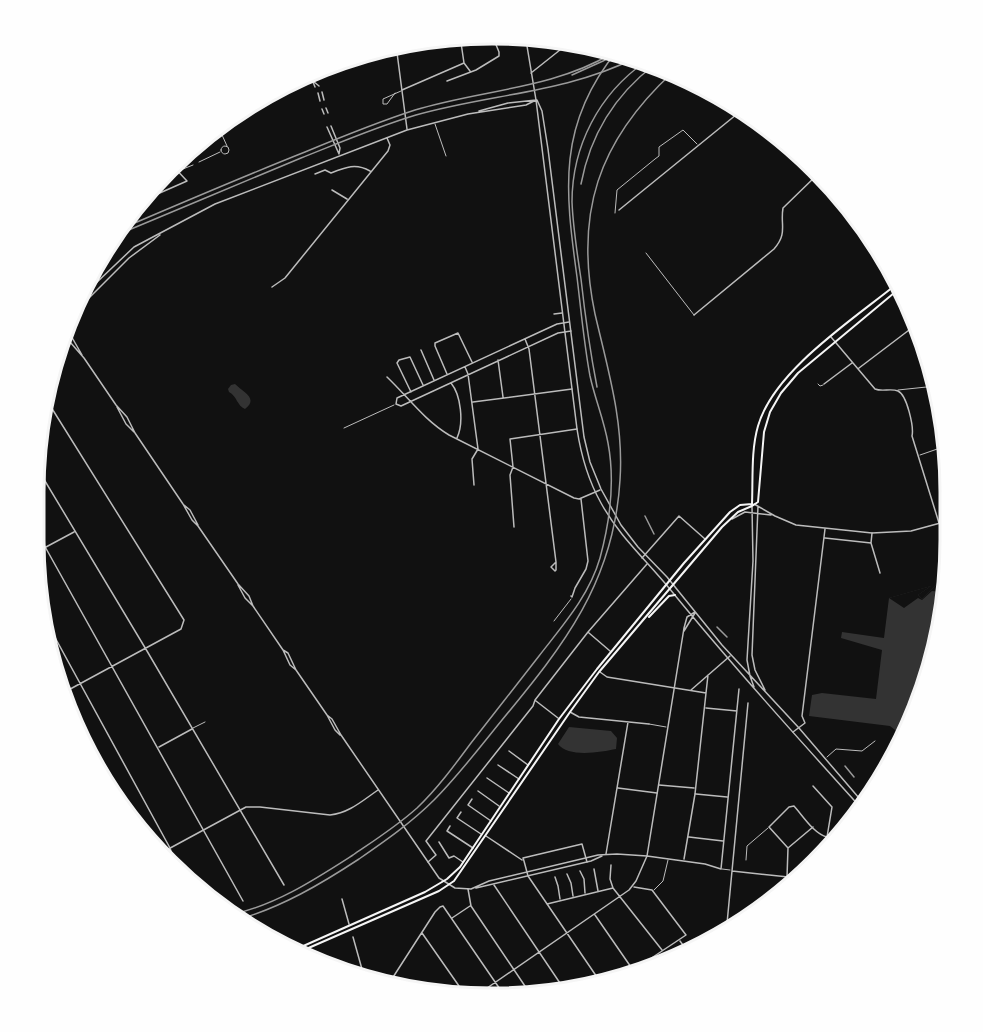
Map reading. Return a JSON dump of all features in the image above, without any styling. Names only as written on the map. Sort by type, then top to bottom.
[{"type":"main road","points":[[754,505],[754,447],[763,413],[776,391],[792,370],[891,289]]},
{"type":"main road","points":[[307,948],[448,885],[460,874],[484,835],[599,672],[722,527],[738,512],[758,502],[764,432],[775,402],[793,379],[893,294]]},
{"type":"main road","points":[[303,946],[412,899],[443,882],[464,862],[560,719],[611,652],[734,509],[743,504],[754,505]]},
{"type":"main road","points":[[644,621],[669,596],[675,595]]},
{"type":"street","points":[[461,44],[464,63],[471,72]]},
{"type":"street","points":[[447,81],[471,72],[498,56],[499,52],[495,44]]},
{"type":"street","points":[[527,45],[536,98],[577,429],[583,459],[595,492],[620,534],[856,801]]},
{"type":"street","points":[[531,74],[561,49]]},
{"type":"street","points":[[398,54],[407,130]]},
{"type":"street","points":[[395,93],[464,63]]},
{"type":"street","points":[[313,81],[319,86]]},
{"type":"street","points":[[313,81],[315,87]]},
{"type":"street","points":[[322,92],[324,100]]},
{"type":"street","points":[[318,93],[320,101]]},
{"type":"street","points":[[476,112],[526,105],[536,98]]},
{"type":"street","points":[[95,283],[130,249],[211,206],[407,130],[501,104],[536,98]]},
{"type":"street","points":[[536,98],[544,118],[588,451],[601,489],[621,525],[645,554],[674,585],[731,655],[766,691],[858,797]]},
{"type":"street","points":[[326,108],[328,113]]},
{"type":"street","points":[[322,109],[324,114]]},
{"type":"street","points":[[698,146],[683,130],[661,146],[658,157],[617,190],[615,213],[698,146],[735,116]]},
{"type":"street","points":[[434,122],[446,156]]},
{"type":"street","points":[[331,126],[340,148],[339,155]]},
{"type":"street","points":[[327,127],[339,155]]},
{"type":"street","points":[[199,162],[221,152],[228,153],[229,149],[222,134]]},
{"type":"street","points":[[272,287],[285,278],[390,148],[387,137]]},
{"type":"street","points":[[221,152],[222,147],[227,146]]},
{"type":"street","points":[[180,170],[192,165]]},
{"type":"street","points":[[315,174],[325,170],[331,173],[352,166],[360,166],[371,172]]},
{"type":"street","points":[[157,194],[187,181],[179,172]]},
{"type":"street","points":[[646,253],[694,315],[774,249],[782,237],[783,208],[812,180]]},
{"type":"street","points":[[332,190],[348,199]]},
{"type":"street","points":[[87,300],[129,258],[163,233]]},
{"type":"street","points":[[554,314],[562,313]]},
{"type":"street","points":[[396,404],[397,398],[405,394],[525,339],[570,322]]},
{"type":"street","points":[[858,369],[909,330]]},
{"type":"street","points":[[344,428],[396,404],[400,406],[528,347],[571,331]]},
{"type":"street","points":[[448,375],[435,343],[458,333],[473,363]]},
{"type":"street","points":[[71,336],[126,424],[135,433]]},
{"type":"street","points":[[831,337],[876,390],[927,387]]},
{"type":"street","points":[[525,339],[528,347],[556,562]]},
{"type":"street","points":[[69,341],[84,358]]},
{"type":"street","points":[[421,351],[435,381]]},
{"type":"street","points":[[411,392],[398,363],[399,360],[410,357],[423,386]]},
{"type":"street","points":[[498,360],[503,398]]},
{"type":"street","points":[[818,384],[820,386],[824,384],[853,363]]},
{"type":"street","points":[[465,367],[468,374],[478,449],[472,459],[474,485]]},
{"type":"street","points":[[387,377],[405,394],[409,402],[438,428],[456,438],[574,498],[581,498],[601,489]]},
{"type":"street","points":[[451,382],[457,390],[461,429],[456,438]]},
{"type":"street","points":[[472,402],[572,389]]},
{"type":"street","points":[[754,505],[796,525],[872,533],[911,531],[939,524],[912,436],[914,429],[905,400],[896,390]]},
{"type":"street","points":[[116,405],[127,417],[189,516],[238,584],[241,593],[253,606],[283,650],[284,656],[443,882],[460,890],[469,889],[617,854],[684,860],[732,871],[787,877],[788,848],[769,827]]},
{"type":"street","points":[[51,408],[184,620],[181,629],[69,690]]},
{"type":"street","points":[[574,409],[581,408]]},
{"type":"street","points":[[514,527],[510,439],[577,429]]},
{"type":"street","points":[[918,455],[938,449]]},
{"type":"street","points":[[44,479],[284,885]]},
{"type":"street","points":[[554,621],[572,597],[586,569],[589,555],[581,498]]},
{"type":"street","points":[[754,505],[747,660],[756,690]]},
{"type":"street","points":[[754,505],[758,512],[752,656],[755,670],[766,691]]},
{"type":"street","points":[[722,527],[739,515],[758,512],[773,515]]},
{"type":"street","points":[[642,558],[679,516],[706,539]]},
{"type":"street","points":[[793,732],[805,723],[802,716],[825,528]]},
{"type":"street","points":[[75,531],[45,547],[243,901]]},
{"type":"street","points":[[872,533],[871,543],[880,573]]},
{"type":"street","points":[[824,537],[871,543]]},
{"type":"street","points":[[440,860],[426,841],[533,706],[535,700],[588,632],[647,563]]},
{"type":"street","points":[[488,988],[633,886],[647,856],[686,619],[690,614],[696,612]]},
{"type":"street","points":[[684,632],[696,612]]},
{"type":"street","points":[[588,632],[611,652]]},
{"type":"street","points":[[54,637],[172,854]]},
{"type":"street","points":[[690,690],[731,655]]},
{"type":"street","points":[[599,672],[607,677],[706,693]]},
{"type":"street","points":[[684,860],[695,794],[708,675]]},
{"type":"street","points":[[721,869],[739,689]]},
{"type":"street","points":[[535,700],[560,719]]},
{"type":"street","points":[[727,921],[748,702]]},
{"type":"street","points":[[705,708],[737,711]]},
{"type":"street","points":[[570,712],[579,717],[668,727]]},
{"type":"street","points":[[158,747],[205,722]]},
{"type":"street","points":[[606,855],[628,722]]},
{"type":"street","points":[[820,762],[836,748],[862,751],[874,741]]},
{"type":"street","points":[[509,751],[529,765]]},
{"type":"street","points":[[498,765],[519,779]]},
{"type":"street","points":[[487,778],[509,794]]},
{"type":"street","points":[[659,785],[695,789]]},
{"type":"street","points":[[746,860],[747,846],[789,807],[794,806],[821,836],[827,837],[832,807],[813,786]]},
{"type":"street","points":[[618,788],[657,793]]},
{"type":"street","points":[[170,848],[240,810],[254,807],[339,814],[350,810],[378,790]]},
{"type":"street","points":[[477,791],[501,807]]},
{"type":"street","points":[[695,794],[728,797]]},
{"type":"street","points":[[472,799],[468,805],[491,821]]},
{"type":"street","points":[[461,812],[457,818],[524,861]]},
{"type":"street","points":[[450,826],[447,831],[473,848]]},
{"type":"street","points":[[788,848],[813,827]]},
{"type":"street","points":[[688,837],[724,841]]},
{"type":"street","points":[[439,842],[449,858],[454,856],[464,862]]},
{"type":"street","points":[[586,860],[582,844],[523,858],[528,876],[596,976]]},
{"type":"street","points":[[428,862],[436,855]]},
{"type":"street","points":[[633,886],[652,890],[657,888],[663,881],[668,859]]},
{"type":"street","points":[[469,889],[489,881],[586,860]]},
{"type":"street","points":[[611,866],[610,879],[613,888],[662,951]]},
{"type":"street","points":[[594,869],[599,892]]},
{"type":"street","points":[[580,871],[584,879],[585,895]]},
{"type":"street","points":[[567,874],[573,898]]},
{"type":"street","points":[[555,877],[560,901]]},
{"type":"street","points":[[494,884],[560,983]]},
{"type":"street","points":[[547,904],[613,888]]},
{"type":"street","points":[[469,889],[471,906],[526,987]]},
{"type":"street","points":[[648,960],[686,935],[652,890]]},
{"type":"street","points":[[342,899],[350,926]]},
{"type":"street","points":[[393,977],[438,908],[443,906],[499,988]]},
{"type":"street","points":[[452,918],[471,906]]},
{"type":"street","points":[[594,915],[631,967]]},
{"type":"street","points":[[422,933],[459,986]]},
{"type":"street","points":[[353,937],[362,969]]},
{"type":"street","points":[[679,940],[683,945]]},
{"type":"shaded area","points":[[235,384],[250,398],[249,405],[245,409],[229,392],[231,385]]},
{"type":"shaded area","points":[[938,583],[931,628],[916,685],[897,731],[890,726],[809,716],[812,695],[822,693],[876,699],[882,650],[841,638],[842,632],[884,638],[889,598],[931,586],[918,595],[922,599]]},
{"type":"shaded area","points":[[569,727],[611,731],[617,738],[616,749],[585,753],[569,751],[558,744]]},
{"type":"pier","points":[[938,583],[937,591],[932,591],[922,600],[918,598],[904,608],[889,598],[931,586],[918,595],[922,599]]},
{"type":"tram line","points":[[132,224],[346,135],[415,110],[540,82],[565,75],[603,58]]},
{"type":"tram line","points":[[242,912],[279,898],[309,882],[378,838],[417,808],[445,777],[566,621],[582,598],[595,572],[604,544],[609,515],[611,471],[606,434],[592,385],[586,352],[573,245],[569,187],[570,159],[575,132],[584,105],[611,60]]},
{"type":"railway","points":[[572,75],[607,59]]},
{"type":"railway","points":[[128,230],[386,125],[444,108],[582,79],[623,63]]},
{"type":"railway","points":[[597,387],[574,230],[573,181],[577,161],[591,123],[614,90],[638,68]]},
{"type":"railway","points":[[581,184],[591,149],[606,118],[627,90],[647,71]]},
{"type":"railway","points":[[249,917],[285,902],[330,877],[388,838],[425,808],[443,791],[525,692],[565,638],[582,610],[608,550],[616,517],[621,459],[614,396],[589,278],[588,244],[591,212],[598,181],[610,153],[626,125],[647,98],[666,79]]},
{"type":"railway","points":[[645,516],[654,534]]},
{"type":"railway","points":[[717,627],[727,637]]},
{"type":"railway","points":[[845,766],[854,777]]}]
